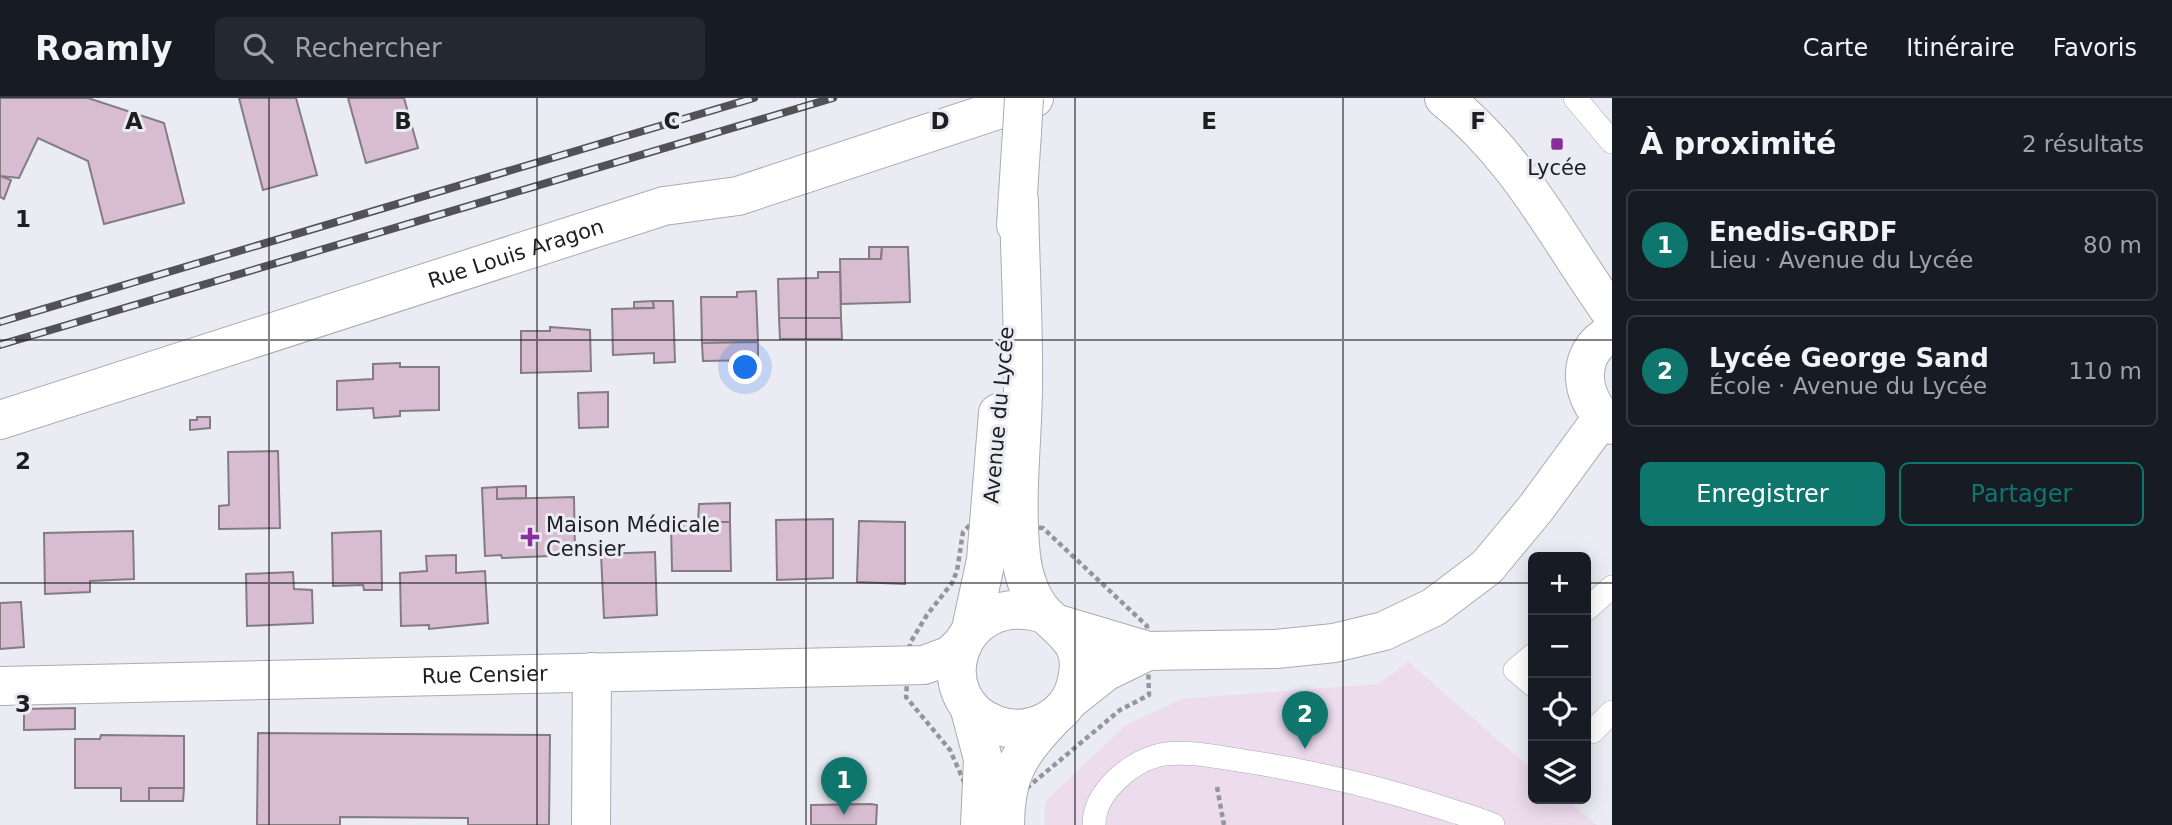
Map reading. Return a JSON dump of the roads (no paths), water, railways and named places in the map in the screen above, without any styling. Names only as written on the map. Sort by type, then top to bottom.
[{"type":"street","points":[[1444,98],[1491,140],[1536,198],[1612,314]]},
{"type":"street","name":"Avenue du Lycée","points":[[967,637],[983,581],[1004,525],[1023,388],[1018,200],[1026,109]]},
{"type":"street","name":"Rue Louis Aragon","points":[[0,420],[664,206],[738,196],[1026,109]]},
{"type":"street","points":[[1005,825],[983,759],[979,736],[957,676],[967,637],[987,616],[1005,609],[1025,608],[1149,651],[1276,649],[1334,643],[1384,631],[1434,607],[1487,568],[1607,421],[1585,391],[1584,374],[1596,346],[1612,332]]},
{"type":"street","name":"Avenue du Lycée","points":[[1004,525],[1021,558],[1027,582],[1053,619]]},
{"type":"street","points":[[969,706],[983,720],[1007,729],[1022,729],[1061,709],[1077,680],[1078,660],[1072,641],[1053,619]]},
{"type":"street","name":"Rue Censier","points":[[0,686],[908,665],[939,661],[967,637]]},
{"type":"street","points":[[979,825],[994,788],[1027,744],[1061,709],[1105,673],[1149,651]]},
{"type":"street","points":[[591,825],[592,672]]},
{"type":"lane","points":[[1575,98],[1612,142]]},
{"type":"lane","points":[[1591,606],[1612,587]]},
{"type":"lane","points":[[1528,659],[1515,670],[1528,681]]},
{"type":"lane","points":[[1591,731],[1612,712]]},
{"type":"lane","points":[[1094,825],[1102,798],[1136,765],[1162,755],[1189,753],[1307,771],[1405,796],[1493,825]]},
{"type":"railway","points":[[0,322],[754,98]]},
{"type":"railway","points":[[0,345],[833,98]]},
{"type":"place","name":"Lycée","points":[[1557,144]]},
{"type":"place","name":"Maison Médicale Censier","points":[[530,537]]},
{"type":"place","name":"Lycée George Sand","points":[[1305,749]]},
{"type":"place","name":"Enedis-GRDF","points":[[844,815]]}]
